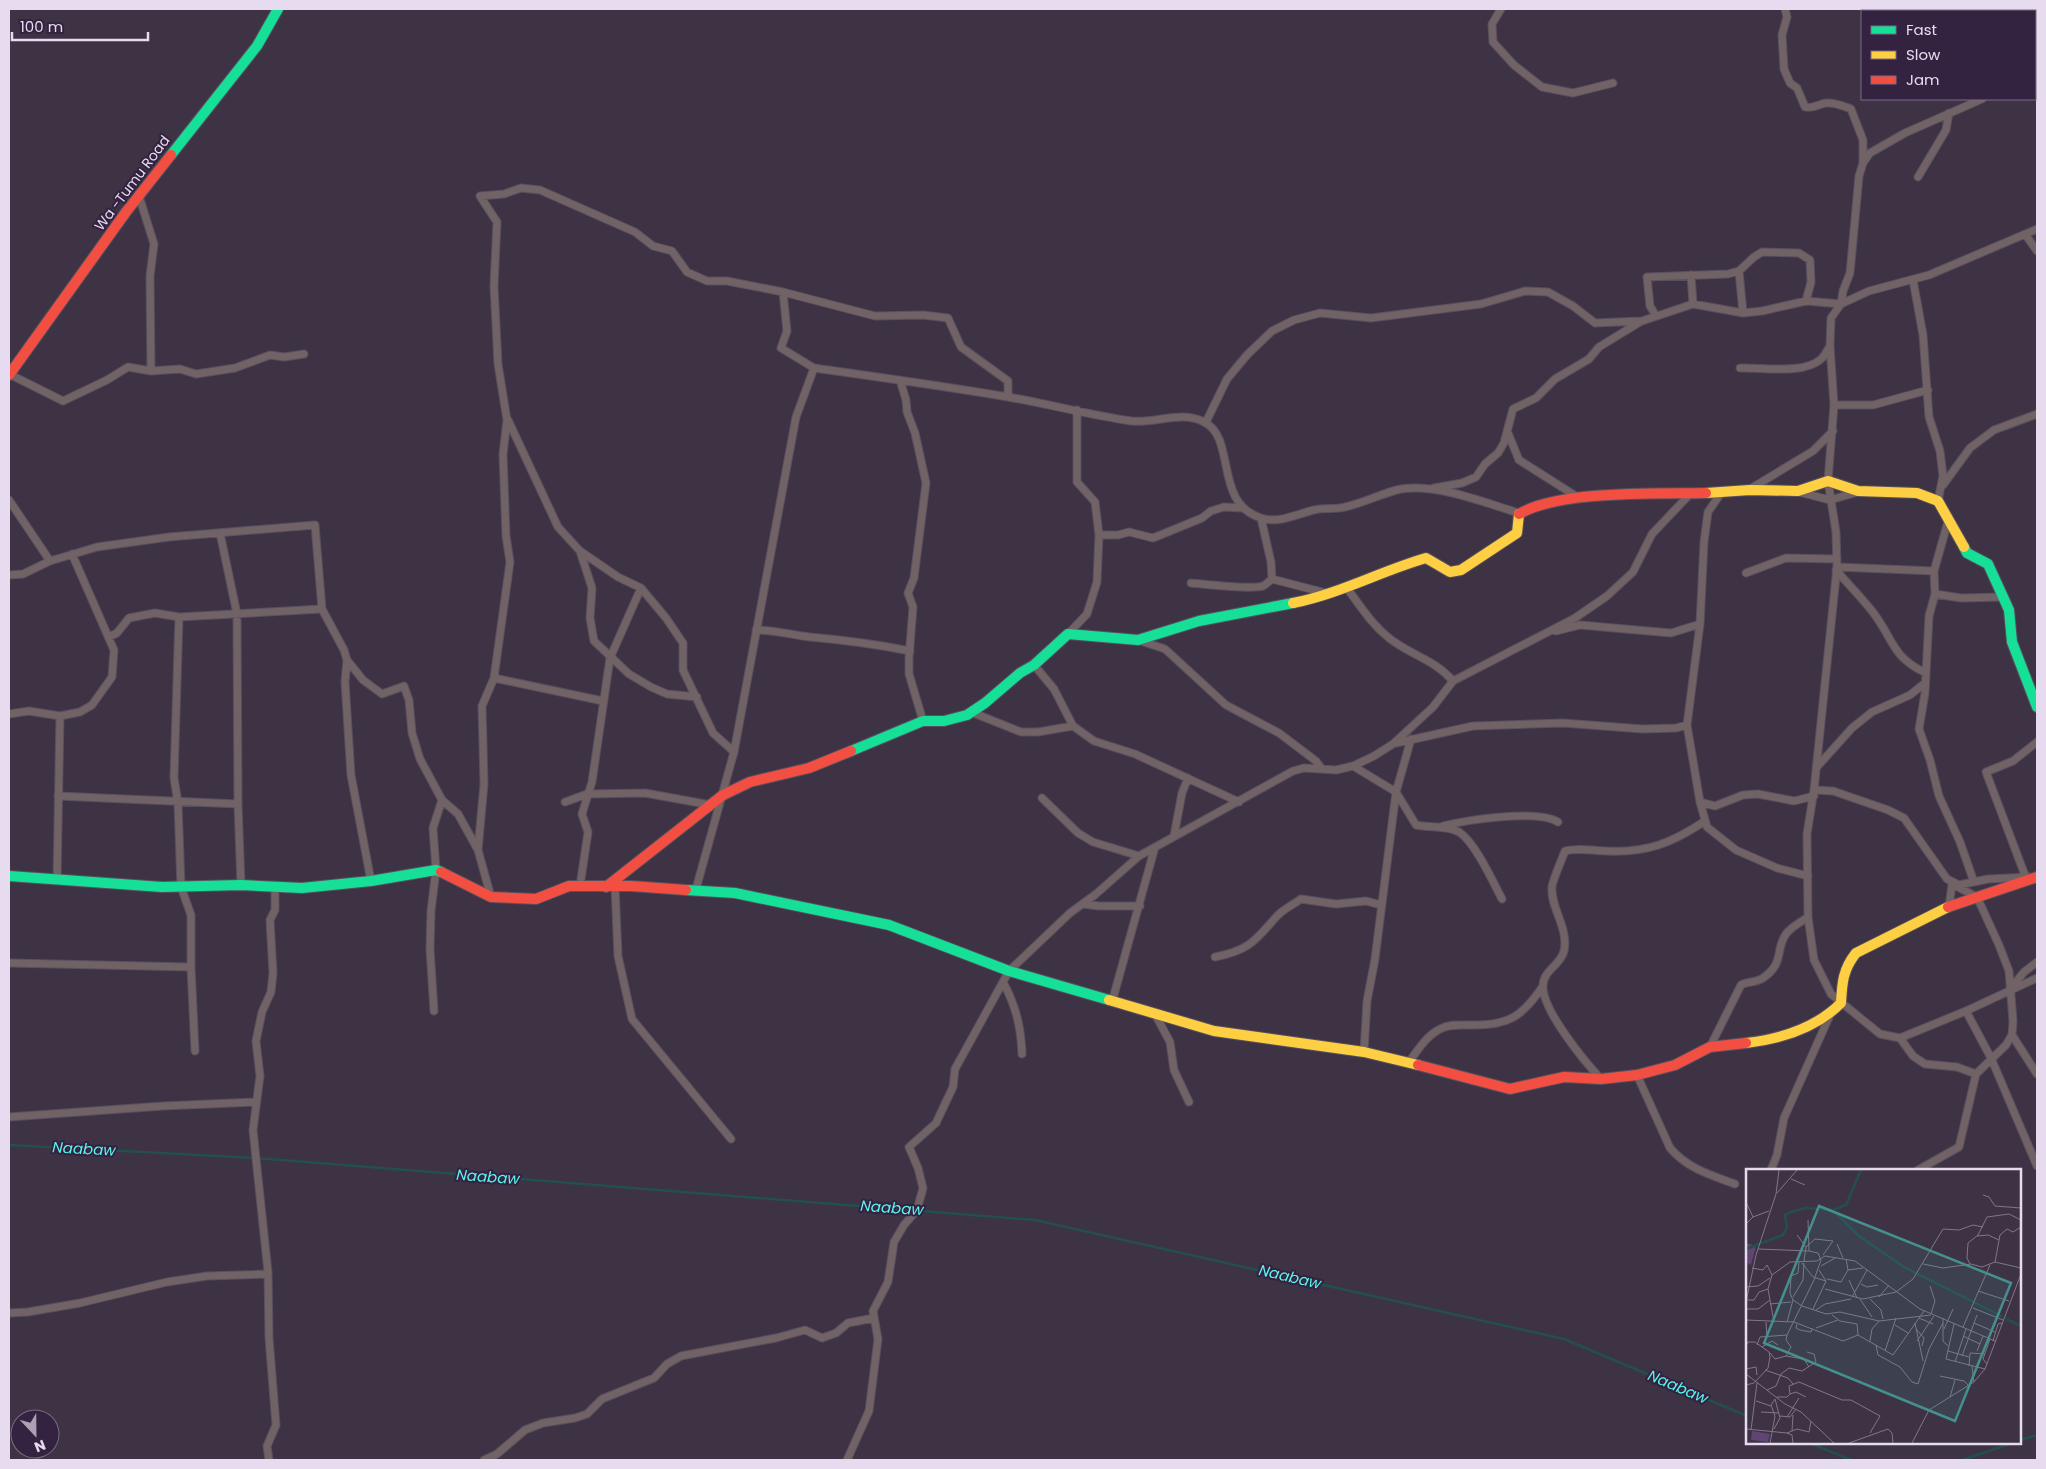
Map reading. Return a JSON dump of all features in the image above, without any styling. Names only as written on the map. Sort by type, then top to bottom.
[{"type":"main road","name":"Wa -Tumu Road","points":[[9,374],[139,196],[257,46],[278,9]]},
{"type":"main road","points":[[610,887],[722,794],[747,781],[812,767],[923,721],[944,721],[971,712],[1020,673],[1034,665],[1068,634],[1138,640],[1199,621],[1296,603],[1328,594],[1391,568],[1426,558],[1450,572],[1461,570],[1517,534],[1519,513],[1538,506],[1579,498],[1615,495],[1721,493],[1750,490],[1798,492],[1828,481],[1858,491],[1917,493],[1938,501],[1967,553],[1988,564],[2009,610],[2012,642],[2037,708]]},
{"type":"main road","points":[[9,876],[181,887],[241,885],[325,887],[436,870],[492,897],[536,899],[569,886],[735,893],[889,926],[1009,971],[1214,1031],[1364,1052],[1472,1077],[1510,1089],[1564,1076],[1601,1079],[1637,1075],[1676,1065],[1710,1048],[1752,1042],[1808,1028],[1830,1014],[1841,1003],[1842,977],[1848,963],[1856,953],[1949,907],[2037,877]]},
{"type":"street","points":[[1501,9],[1492,24],[1493,42],[1514,65],[1542,87],[1573,92],[1613,82]]},
{"type":"street","points":[[1785,9],[1787,17],[1782,35],[1784,69],[1790,83],[1798,88],[1805,107],[1836,103],[1851,109],[1863,140],[1863,163],[1854,218],[1853,255],[1841,304],[1831,318],[1830,346],[1834,405],[1828,481],[1836,532],[1837,565],[1814,793],[1806,834],[1808,917],[1814,960],[1832,994],[1841,1003],[1880,1034],[1900,1038],[1966,1011],[2037,978]]},
{"type":"street","points":[[1863,163],[1870,154],[1904,133],[1980,100]]},
{"type":"street","points":[[1918,177],[1946,130],[1949,114]]},
{"type":"street","points":[[734,752],[713,733],[683,670],[684,644],[666,618],[640,588],[580,551],[558,527],[508,420],[498,364],[494,286],[497,222],[480,196],[504,194],[521,188],[540,190],[635,232],[653,246],[672,251],[687,272],[707,281],[727,281],[783,292],[875,316],[923,315],[948,318],[961,347],[1008,381],[1008,397]]},
{"type":"street","points":[[139,196],[154,244],[149,286],[152,371]]},
{"type":"street","points":[[1099,535],[1118,535],[1129,532],[1153,538],[1202,518],[1211,510],[1224,507],[1242,508],[1261,518],[1276,520],[1316,509],[1344,508],[1402,489],[1431,488],[1462,483],[1476,477],[1485,464],[1498,453],[1507,433],[1513,409],[1536,398],[1554,379],[1589,359],[1599,346],[1642,321],[1693,304],[1742,312],[1762,311],[1806,301],[1841,304],[1869,291],[1913,280],[2037,229]]},
{"type":"street","points":[[2026,234],[2037,251]]},
{"type":"street","points":[[1656,316],[1650,306],[1647,277],[1728,274],[1739,271],[1762,252],[1799,253],[1810,260],[1811,282],[1806,301]]},
{"type":"street","points":[[1739,271],[1742,312]]},
{"type":"street","points":[[1691,275],[1693,304]]},
{"type":"street","points":[[1913,280],[1923,334],[1929,417],[1940,451],[1942,486],[1938,501]]},
{"type":"street","points":[[1206,422],[1228,379],[1272,331],[1294,320],[1320,313],[1370,318],[1481,304],[1525,291],[1548,292],[1573,306],[1595,323],[1642,321]]},
{"type":"street","points":[[783,292],[787,331],[781,348],[814,368],[1008,397],[1133,422],[1183,418],[1206,422],[1217,436],[1226,461],[1232,494],[1242,508]]},
{"type":"street","points":[[1740,368],[1784,369],[1806,366],[1821,359],[1830,346]]},
{"type":"street","points":[[9,374],[63,401],[128,367],[152,371],[180,369],[196,374],[234,368],[270,355],[284,357],[304,354]]},
{"type":"street","points":[[696,890],[734,752],[796,417],[814,368]]},
{"type":"street","points":[[900,380],[906,400],[907,412],[916,433],[926,483],[914,578],[908,593],[913,608],[909,674],[923,721]]},
{"type":"street","points":[[1834,405],[1873,405],[1928,390]]},
{"type":"street","points":[[1068,634],[1087,614],[1097,582],[1099,535],[1095,502],[1077,482],[1077,410]]},
{"type":"street","points":[[1942,486],[1970,448],[1994,430],[2037,414]]},
{"type":"street","points":[[478,850],[484,784],[482,706],[494,678],[509,576],[503,454],[508,420]]},
{"type":"street","points":[[1750,490],[1813,451],[1833,431]]},
{"type":"street","points":[[1507,433],[1519,460],[1579,498]]},
{"type":"street","points":[[1431,488],[1519,513]]},
{"type":"street","points":[[1798,492],[1830,500],[1858,491]]},
{"type":"street","points":[[1721,493],[1708,512],[1704,542],[1700,624],[1687,725],[1700,802],[1705,821],[1714,834],[1736,850],[1777,868],[1808,876]]},
{"type":"street","points":[[847,1460],[847,1456],[869,1411],[878,1339],[873,1311],[888,1282],[894,1242],[904,1225],[917,1210],[923,1188],[918,1168],[909,1147],[936,1123],[953,1087],[956,1069],[1009,971],[1083,904],[1140,856],[1293,771],[1336,770],[1353,766],[1393,744],[1433,707],[1453,681],[1575,618],[1622,585],[1633,572],[1652,534],[1690,494]]},
{"type":"street","points":[[9,500],[50,561]]},
{"type":"street","points":[[1191,583],[1250,588],[1264,586],[1272,578],[1271,562],[1261,518]]},
{"type":"street","points":[[1949,518],[1934,571],[1935,594],[1928,625],[1926,673],[1919,729],[1930,760],[1939,796],[1960,842],[1974,882]]},
{"type":"street","points":[[9,575],[23,574],[50,561],[96,547],[143,540],[315,525],[322,609],[344,650],[347,660],[345,682],[351,775],[371,881]]},
{"type":"street","points":[[220,533],[237,614],[238,804],[241,885]]},
{"type":"street","points":[[580,551],[592,588],[590,618],[594,641],[629,674],[652,687],[666,694],[697,697]]},
{"type":"street","points":[[9,714],[29,711],[60,716],[80,712],[92,705],[112,677],[114,650],[72,554]]},
{"type":"street","points":[[1746,572],[1786,558],[1837,565],[1934,571]]},
{"type":"street","points":[[1837,565],[1889,636],[1898,655],[1909,666],[1926,673]]},
{"type":"street","points":[[1272,578],[1328,594]]},
{"type":"street","points":[[1346,587],[1373,623],[1390,639],[1441,668],[1453,681]]},
{"type":"street","points":[[580,886],[588,832],[582,814],[592,782],[610,657],[640,588]]},
{"type":"street","points":[[1935,594],[1961,598],[2003,597]]},
{"type":"street","points":[[109,637],[117,633],[129,618],[155,613],[180,617],[322,609]]},
{"type":"street","points":[[180,617],[174,778],[178,802],[181,887],[191,915],[191,967],[195,1051]]},
{"type":"street","points":[[1546,634],[1580,625],[1671,633],[1700,624]]},
{"type":"street","points":[[756,630],[774,630],[808,637],[866,642],[910,651]]},
{"type":"street","points":[[1138,640],[1165,649],[1226,705],[1279,733],[1316,761],[1322,769]]},
{"type":"street","points":[[347,660],[363,680],[382,694],[404,686],[409,700],[412,733],[420,759],[442,800],[458,814],[478,850],[492,897]]},
{"type":"street","points":[[1034,665],[1054,689],[1073,726],[1094,741],[1135,754],[1239,802]]},
{"type":"street","points":[[494,678],[603,701]]},
{"type":"street","points":[[1816,768],[1846,734],[1872,712],[1910,695],[1925,683]]},
{"type":"street","points":[[971,712],[1021,732],[1038,732],[1073,726]]},
{"type":"street","points":[[57,880],[60,716]]},
{"type":"street","points":[[1393,744],[1473,726],[1563,723],[1643,729],[1676,728],[1687,725]]},
{"type":"street","points":[[1364,1052],[1367,1001],[1375,959],[1396,792],[1411,740]]},
{"type":"street","points":[[2026,878],[1986,772],[2013,761],[2037,742]]},
{"type":"street","points":[[1353,766],[1396,792],[1410,818],[1416,824],[1459,832],[1467,840],[1488,870],[1502,898]]},
{"type":"street","points":[[1174,836],[1182,793],[1188,778]]},
{"type":"street","points":[[1700,802],[1715,806],[1744,795],[1758,794],[1794,801],[1814,793],[1833,791],[1888,810],[1904,818],[1947,879],[1952,884],[1977,897],[2009,971],[2012,1035],[2037,1074]]},
{"type":"street","points":[[565,802],[588,794],[645,793],[711,805]]},
{"type":"street","points":[[58,796],[238,804]]},
{"type":"street","points":[[1042,798],[1078,833],[1093,842],[1140,856]]},
{"type":"street","points":[[434,1011],[430,949],[431,911],[436,870],[433,828],[442,800]]},
{"type":"street","points":[[1435,828],[1461,822],[1524,816],[1547,818],[1558,822]]},
{"type":"street","points":[[1409,1062],[1428,1037],[1441,1028],[1453,1025],[1500,1024],[1523,1011],[1543,986],[1547,973],[1559,960],[1564,951],[1564,934],[1552,886],[1559,872],[1564,851],[1575,848],[1607,852],[1656,846],[1677,840],[1705,821]]},
{"type":"street","points":[[1112,1002],[1155,847]]},
{"type":"street","points":[[1952,884],[1959,886],[2006,877],[2037,877]]},
{"type":"street","points":[[1949,907],[1952,884]]},
{"type":"street","points":[[268,1460],[267,1446],[276,1425],[269,1338],[268,1274],[253,1130],[260,1076],[256,1041],[262,1012],[271,992],[273,973],[270,920],[275,910],[275,886]]},
{"type":"street","points":[[610,887],[618,956],[632,1019],[731,1138]]},
{"type":"street","points":[[1215,957],[1230,954],[1251,945],[1279,915],[1301,899],[1336,904],[1366,901],[1381,905]]},
{"type":"street","points":[[1083,904],[1140,906]]},
{"type":"street","points":[[1710,1048],[1741,985],[1763,978],[1775,967],[1780,958],[1782,943],[1786,933],[1808,917]]},
{"type":"street","points":[[2010,990],[2024,972],[2037,962]]},
{"type":"street","points":[[9,963],[191,967]]},
{"type":"street","points":[[1003,982],[1012,1000],[1021,1027],[1022,1054]]},
{"type":"street","points":[[1543,986],[1548,1003],[1560,1026],[1601,1079]]},
{"type":"street","points":[[1966,1011],[1991,1058],[2037,1166]]},
{"type":"street","points":[[1155,1014],[1170,1042],[1174,1070],[1189,1102]]},
{"type":"street","points":[[1771,1169],[1777,1155],[1784,1118],[1830,1014]]},
{"type":"street","points":[[1920,1169],[1958,1147],[1976,1074],[1991,1058],[2000,1054],[2012,1035]]},
{"type":"street","points":[[1900,1038],[1914,1056],[1924,1064],[1957,1067],[1976,1074]]},
{"type":"street","points":[[1637,1075],[1670,1148],[1693,1169],[1735,1184]]},
{"type":"street","points":[[9,1117],[162,1106],[256,1102]]},
{"type":"street","points":[[9,1313],[28,1312],[80,1303],[166,1282],[207,1276],[268,1274]]},
{"type":"street","points":[[484,1460],[498,1454],[525,1430],[543,1423],[575,1418],[587,1414],[602,1399],[654,1378],[667,1364],[681,1356],[768,1340],[805,1330],[822,1338],[836,1334],[848,1323],[874,1318]]},
{"type":"waterway","name":"Naabaw","points":[[9,1145],[256,1158],[1035,1220],[1564,1339],[1746,1416]]},
{"type":"waterway","points":[[2021,1440],[2037,1435]]},
{"type":"waterway","name":"Naabaw","points":[[1812,1444],[1851,1460]]},
{"type":"waterway","points":[[1962,1460],[2010,1444]]},
{"type":"traffic: fast","points":[[171,155],[257,46],[278,9]]},
{"type":"traffic: fast","points":[[1964,547],[1967,553],[1988,564],[2009,610],[2012,642],[2037,707]]},
{"type":"traffic: fast","points":[[851,751],[923,721],[944,721],[967,715],[985,703],[1020,673],[1034,665],[1068,634],[1138,640],[1199,621],[1293,603]]},
{"type":"traffic: fast","points":[[9,876],[162,887],[241,885],[302,888],[371,881],[436,870],[441,872]]},
{"type":"traffic: fast","points":[[686,890],[735,893],[889,925],[1009,971],[1109,1000]]},
{"type":"traffic: slow","points":[[1706,493],[1750,490],[1798,491],[1828,481],[1858,491],[1917,493],[1938,501],[1964,547]]},
{"type":"traffic: slow","points":[[1293,603],[1327,594],[1426,558],[1450,572],[1461,570],[1517,533],[1519,514]]},
{"type":"traffic: slow","points":[[1746,1043],[1785,1035],[1809,1026],[1821,1019],[1841,1003],[1844,976],[1848,965],[1856,953],[1948,907]]},
{"type":"traffic: slow","points":[[1109,1000],[1214,1031],[1364,1052],[1418,1065]]},
{"type":"traffic: jam","points":[[9,375],[126,212],[171,155]]},
{"type":"traffic: jam","points":[[1519,514],[1537,506],[1583,497],[1706,493]]},
{"type":"traffic: jam","points":[[606,887],[723,795],[750,782],[809,768],[851,751]]},
{"type":"traffic: jam","points":[[441,872],[491,897],[536,899],[569,886],[631,886],[686,890]]},
{"type":"traffic: jam","points":[[1948,907],[2037,877]]},
{"type":"traffic: jam","points":[[1418,1065],[1510,1089],[1564,1077],[1601,1079],[1637,1075],[1675,1065],[1710,1047],[1746,1043]]}]
